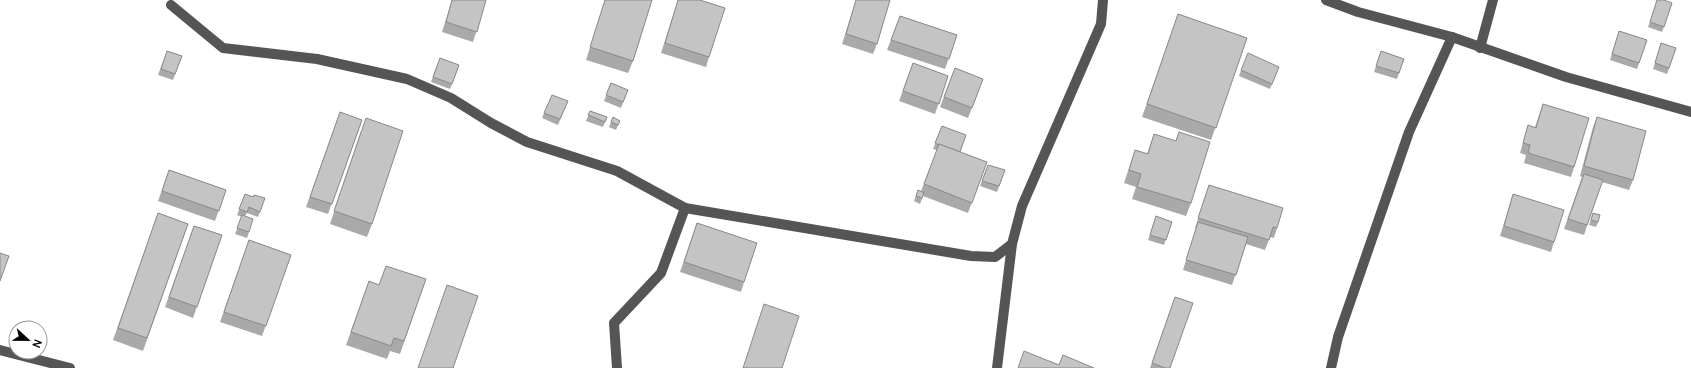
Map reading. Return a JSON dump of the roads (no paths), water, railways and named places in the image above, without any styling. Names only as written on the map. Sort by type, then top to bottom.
[{"type":"street","points":[[997,368],[1012,244],[1022,206],[1101,24],[1103,0]]},
{"type":"street","points":[[1326,0],[1358,12],[1452,37],[1566,77],[1691,112]]},
{"type":"street","points":[[1480,48],[1493,0]]},
{"type":"street","points":[[171,5],[223,48],[317,59],[407,79],[451,98],[491,123],[527,142],[617,171],[685,208],[971,256],[995,257],[1012,244]]},
{"type":"street","points":[[1331,368],[1338,337],[1409,132],[1452,37]]},
{"type":"street","points":[[617,368],[614,323],[661,273],[685,208]]},
{"type":"street","points":[[0,350],[70,368]]}]
